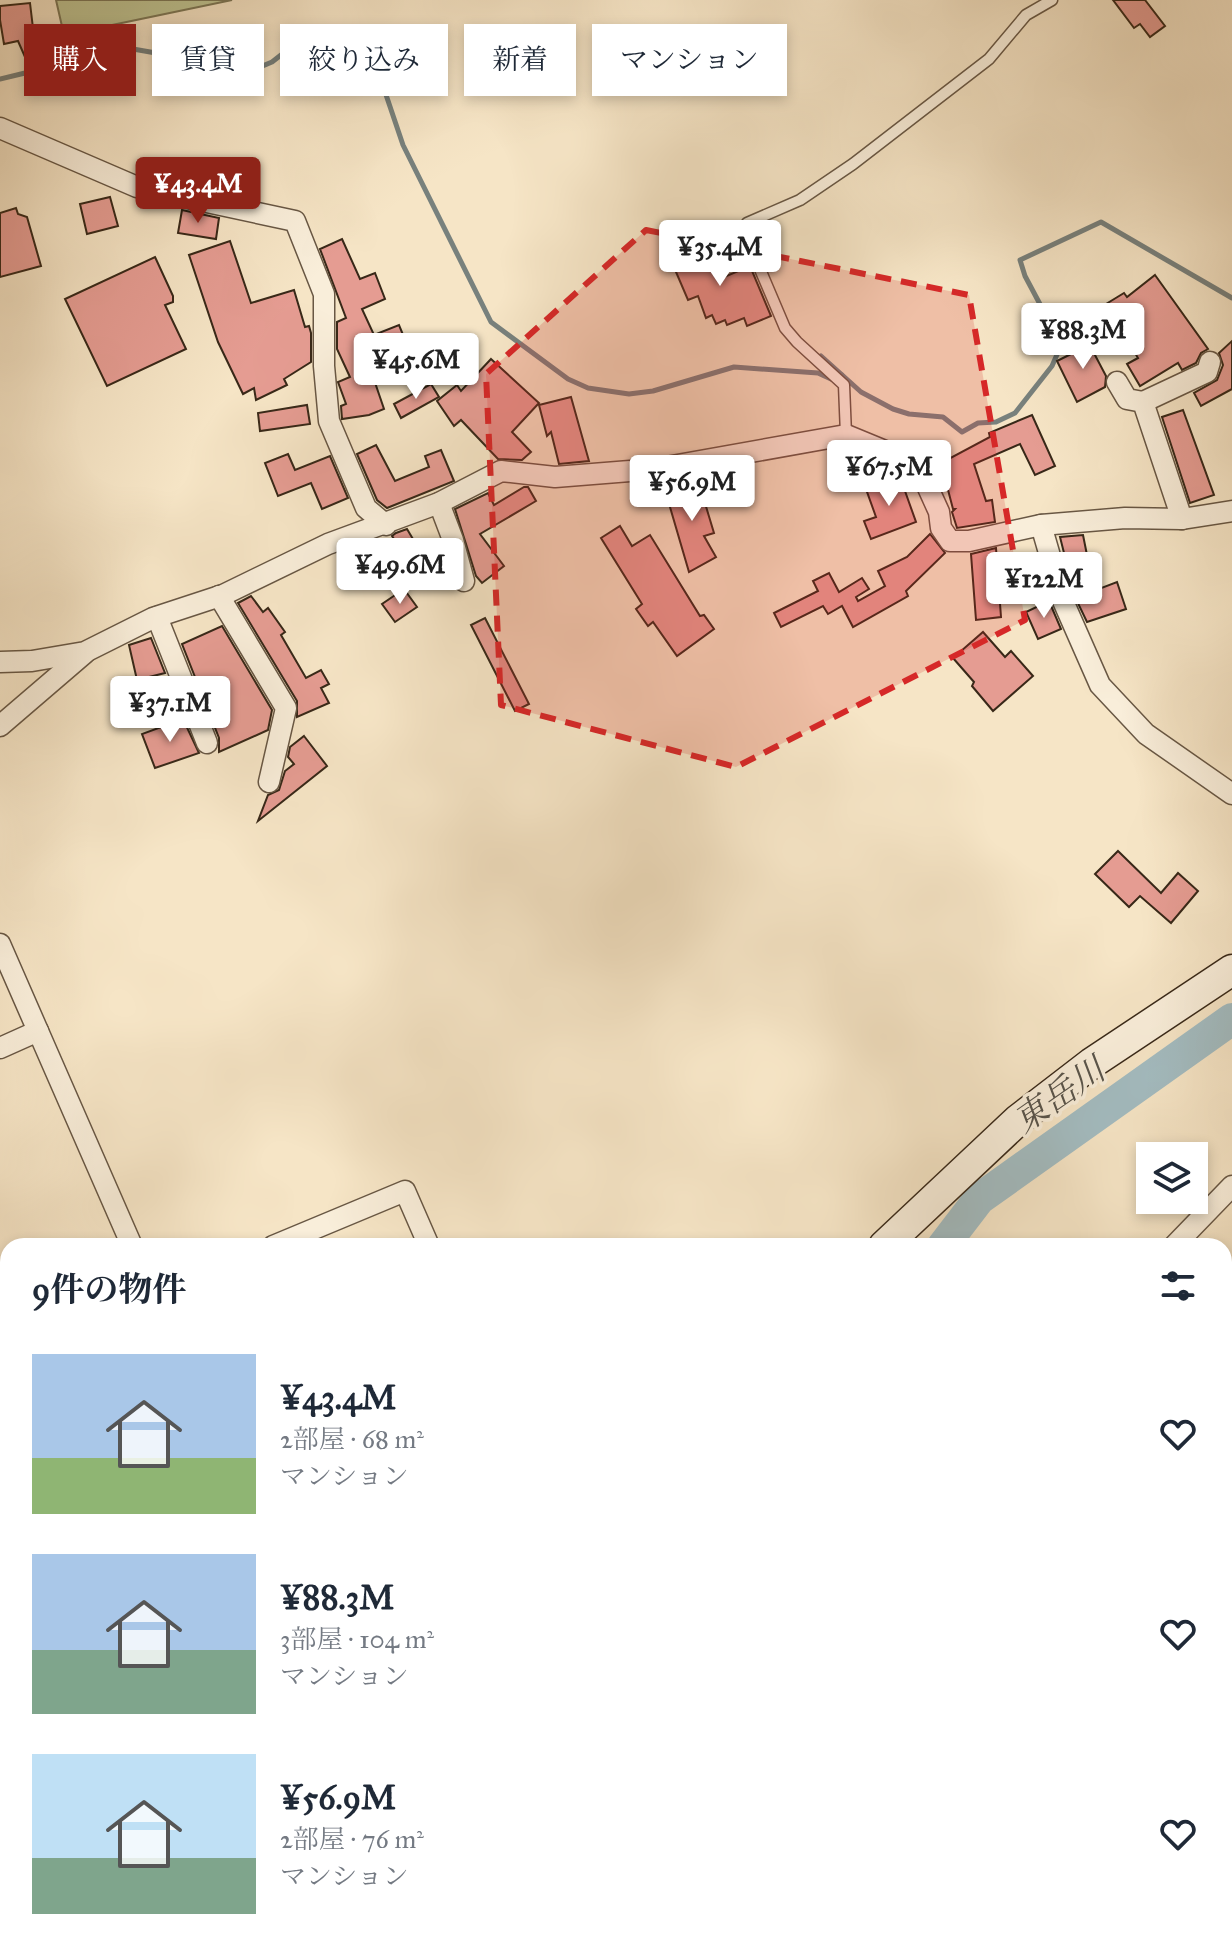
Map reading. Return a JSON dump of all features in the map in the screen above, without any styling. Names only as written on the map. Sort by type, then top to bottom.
[{"type":"street","points":[[0,128],[137,187],[295,221],[324,294],[324,366],[329,421],[366,508],[386,525]]},
{"type":"street","points":[[1117,382],[1127,399],[1143,402],[1207,372],[1210,362]]},
{"type":"street","points":[[1143,402],[1182,519]]},
{"type":"street","points":[[0,726],[85,652],[157,617],[219,596],[328,544],[439,503],[501,471],[555,477],[655,469],[846,435],[899,456],[920,470],[939,512],[941,528],[950,541],[969,541],[1041,525],[1125,518],[1182,519],[1232,511]]},
{"type":"street","points":[[439,503],[464,581]]},
{"type":"street","points":[[1041,525],[1063,601],[1100,685],[1146,734],[1232,794]]},
{"type":"street","points":[[219,596],[291,717],[269,782]]},
{"type":"street","points":[[157,617],[207,743]]},
{"type":"street","points":[[0,662],[32,661],[85,652]]},
{"type":"street","points":[[0,944],[129,1238]]},
{"type":"street","points":[[892,1238],[1018,1120],[1092,1063],[1232,970]]},
{"type":"street","points":[[0,1048],[38,1031]]},
{"type":"street","points":[[1182,1238],[1232,1186]]},
{"type":"street","points":[[292,1238],[405,1191],[426,1238]]},
{"type":"lane","points":[[846,435],[844,385],[785,328],[743,229],[747,223],[800,200],[853,164],[989,59],[1026,15],[1052,0]]},
{"type":"highlighted area","points":[[646,230],[969,295],[1025,620],[736,767],[501,705],[486,374]]},
{"type":"green space","points":[[56,0],[232,0],[117,24],[61,24]]},
{"type":"building","points":[[1113,0],[1145,0],[1165,26],[1150,37],[1140,24],[1134,28]]},
{"type":"building","points":[[30,3],[32,24],[24,24],[24,55],[18,41],[4,44],[0,6]]},
{"type":"building","points":[[110,197],[118,226],[87,234],[80,204]]},
{"type":"building","points":[[16,208],[18,214],[27,217],[41,266],[0,277],[0,213]]},
{"type":"building","points":[[182,210],[219,218],[216,239],[178,233]]},
{"type":"building","points":[[342,239],[360,279],[375,273],[385,299],[362,309],[374,335],[399,325],[406,342],[367,359],[384,409],[342,419],[341,406],[346,404],[338,382],[350,377],[337,349],[337,322],[346,318],[320,249]]},
{"type":"building","points":[[230,241],[251,303],[294,290],[305,327],[309,326],[311,333],[311,362],[284,379],[287,385],[256,400],[254,388],[243,394],[218,342],[189,255]]},
{"type":"building","points":[[707,243],[722,278],[750,266],[771,316],[747,326],[744,318],[727,325],[725,320],[716,324],[712,315],[706,318],[698,296],[688,300],[670,258]]},
{"type":"building","points":[[155,257],[173,296],[173,302],[165,305],[186,349],[107,386],[65,299]]},
{"type":"building","points":[[1155,275],[1208,349],[1201,353],[1196,363],[1182,370],[1178,363],[1140,386],[1127,364],[1138,358],[1106,304],[1124,293],[1127,297]]},
{"type":"building","points":[[1086,338],[1106,376],[1105,387],[1077,402],[1057,361],[1075,352],[1071,346]]},
{"type":"building","points":[[1232,341],[1232,389],[1201,406],[1194,393],[1217,380],[1223,365],[1219,353]]},
{"type":"building","points":[[491,359],[539,403],[512,432],[531,452],[522,460],[498,459],[461,420],[454,426],[437,401],[457,385],[461,391]]},
{"type":"building","points":[[431,384],[439,397],[401,418],[394,404]]},
{"type":"building","points":[[571,397],[589,461],[559,464],[551,432],[547,436],[539,405]]},
{"type":"building","points":[[307,405],[310,424],[260,431],[258,413]]},
{"type":"building","points":[[1183,410],[1214,495],[1190,503],[1162,417]]},
{"type":"building","points":[[1032,415],[1055,466],[1035,475],[1020,444],[974,464],[986,501],[992,500],[995,522],[957,528],[952,512],[955,509],[941,463],[990,437],[989,433]]},
{"type":"building","points":[[376,445],[395,481],[429,467],[425,456],[441,450],[454,481],[387,508],[377,500],[357,454]]},
{"type":"building","points":[[288,454],[295,470],[330,456],[348,498],[322,509],[311,483],[278,496],[265,463]]},
{"type":"building","points":[[900,477],[916,522],[871,539],[864,521],[876,517],[866,489]]},
{"type":"building","points":[[698,480],[714,533],[704,536],[716,557],[689,572],[665,490]]},
{"type":"building","points":[[528,487],[536,501],[480,534],[504,566],[482,583],[476,576],[455,509],[488,493],[494,505]]},
{"type":"building","points":[[620,526],[632,546],[650,535],[700,616],[704,615],[714,629],[677,656],[653,622],[648,626],[636,609],[642,604],[601,538]]},
{"type":"building","points":[[407,529],[423,556],[414,562],[416,572],[403,584],[381,546],[394,539],[392,536],[396,533]]},
{"type":"building","points":[[930,534],[945,553],[906,591],[908,596],[853,627],[842,606],[828,614],[823,606],[781,627],[774,613],[818,591],[813,581],[829,573],[839,592],[862,578],[869,589],[856,597],[858,601],[885,586],[878,571],[907,557]]},
{"type":"building","points":[[1083,535],[1087,555],[1092,554],[1099,589],[1117,582],[1126,609],[1087,622],[1075,597],[1060,537]]},
{"type":"building","points":[[996,548],[1001,617],[976,620],[971,554]]},
{"type":"building","points":[[404,589],[417,607],[395,622],[382,604]]},
{"type":"building","points":[[251,596],[263,612],[268,608],[285,632],[281,635],[306,678],[321,670],[329,684],[321,688],[329,703],[297,717],[297,701],[238,603]]},
{"type":"building","points":[[1049,601],[1061,629],[1038,639],[1026,612]]},
{"type":"building","points":[[485,618],[529,704],[515,711],[471,625]]},
{"type":"building","points":[[222,626],[272,710],[268,730],[219,752],[219,738],[182,644]]},
{"type":"building","points":[[983,632],[1005,657],[1011,651],[1033,676],[993,711],[953,658]]},
{"type":"building","points":[[151,638],[165,673],[137,680],[129,645]]},
{"type":"building","points":[[183,719],[199,753],[155,768],[142,734]]},
{"type":"building","points":[[304,736],[327,766],[258,821],[268,795],[279,790],[285,771],[294,764],[288,757],[290,747]]},
{"type":"building","points":[[1118,851],[1161,893],[1178,873],[1198,891],[1171,923],[1140,896],[1129,907],[1095,874]]},
{"type":"waterway","points":[[0,79],[25,73],[93,42],[253,70],[272,62],[304,37],[320,36],[358,44],[369,55],[381,80],[403,145],[491,322],[568,379],[588,388],[629,394],[653,391],[734,367],[818,373],[831,379],[842,375]]},
{"type":"waterway","points":[[821,356],[861,392],[909,414],[943,417],[962,432],[978,423],[996,422],[1015,413],[1052,366],[1059,350],[1050,323],[1020,260],[1101,222],[1232,298]]},
{"type":"waterway","name":"東岳川","points":[[949,1238],[979,1199],[1232,1019]]}]
